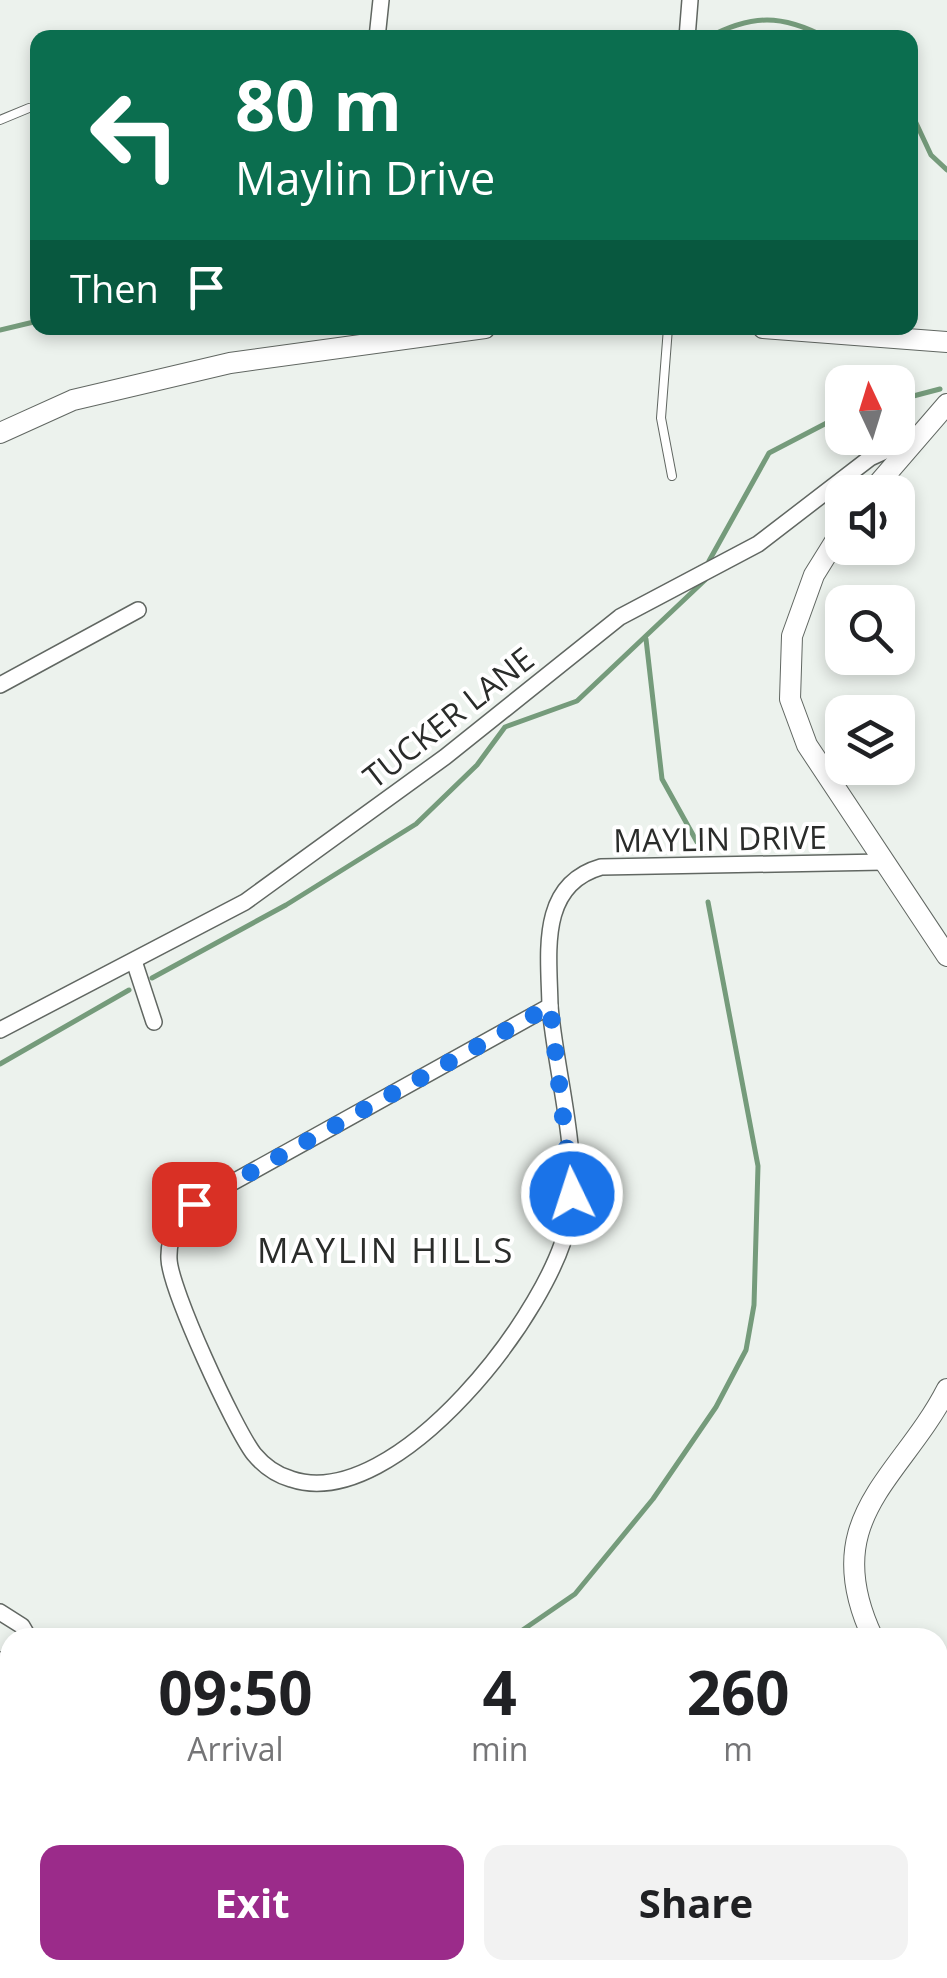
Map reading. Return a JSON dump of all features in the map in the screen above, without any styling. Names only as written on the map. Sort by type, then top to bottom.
[{"type":"street","points":[[378,30],[381,0]]},
{"type":"street","points":[[688,30],[690,0]]},
{"type":"street","points":[[855,335],[947,342]]},
{"type":"street","points":[[0,433],[42,411],[140,382],[346,336]]},
{"type":"street","points":[[886,475],[947,404]]},
{"type":"street","name":"TUCKER LANE","points":[[0,1030],[134,962],[279,880],[446,757],[620,617],[758,544],[870,458],[920,436]]},
{"type":"street","points":[[825,557],[814,575],[792,636],[790,699],[806,746],[947,956]]},
{"type":"street","points":[[0,685],[138,610]]},
{"type":"street","name":"MAYLIN DRIVE","points":[[550,1006],[199,1200],[175,1228],[170,1244],[171,1274],[247,1442],[266,1466],[280,1475],[322,1483],[363,1472],[402,1454],[444,1418],[541,1292],[562,1249],[572,1194],[550,1006],[552,915],[563,889],[585,872],[601,867],[884,862]]},
{"type":"street","points":[[134,962],[154,1022]]},
{"type":"street","points":[[867,1628],[856,1560],[865,1513],[874,1491],[947,1389]]},
{"type":"street","points":[[0,1612],[23,1628]]},
{"type":"lane","points":[[0,120],[28,108]]},
{"type":"lane","points":[[667,335],[661,418],[672,476]]},
{"type":"waterway","points":[[723,30],[767,20],[811,30]]},
{"type":"waterway","points":[[918,127],[931,155],[947,170]]},
{"type":"waterway","points":[[0,330],[30,323]]},
{"type":"waterway","points":[[915,396],[940,389]]},
{"type":"waterway","points":[[709,561],[769,453],[825,424]]},
{"type":"waterway","points":[[152,978],[286,905],[416,824],[477,765],[505,727],[577,701],[705,580]]},
{"type":"waterway","points":[[646,639],[662,779],[697,842]]},
{"type":"waterway","points":[[526,1628],[575,1594],[653,1499],[716,1407],[746,1350],[754,1305],[758,1166],[708,902]]},
{"type":"waterway","points":[[0,1064],[129,990]]},
{"type":"district","name":"MAYLIN HILLS","points":[[386,1249]]},
{"type":"route","points":[[194,1204],[550,1006],[572,1165],[572,1194]]}]
